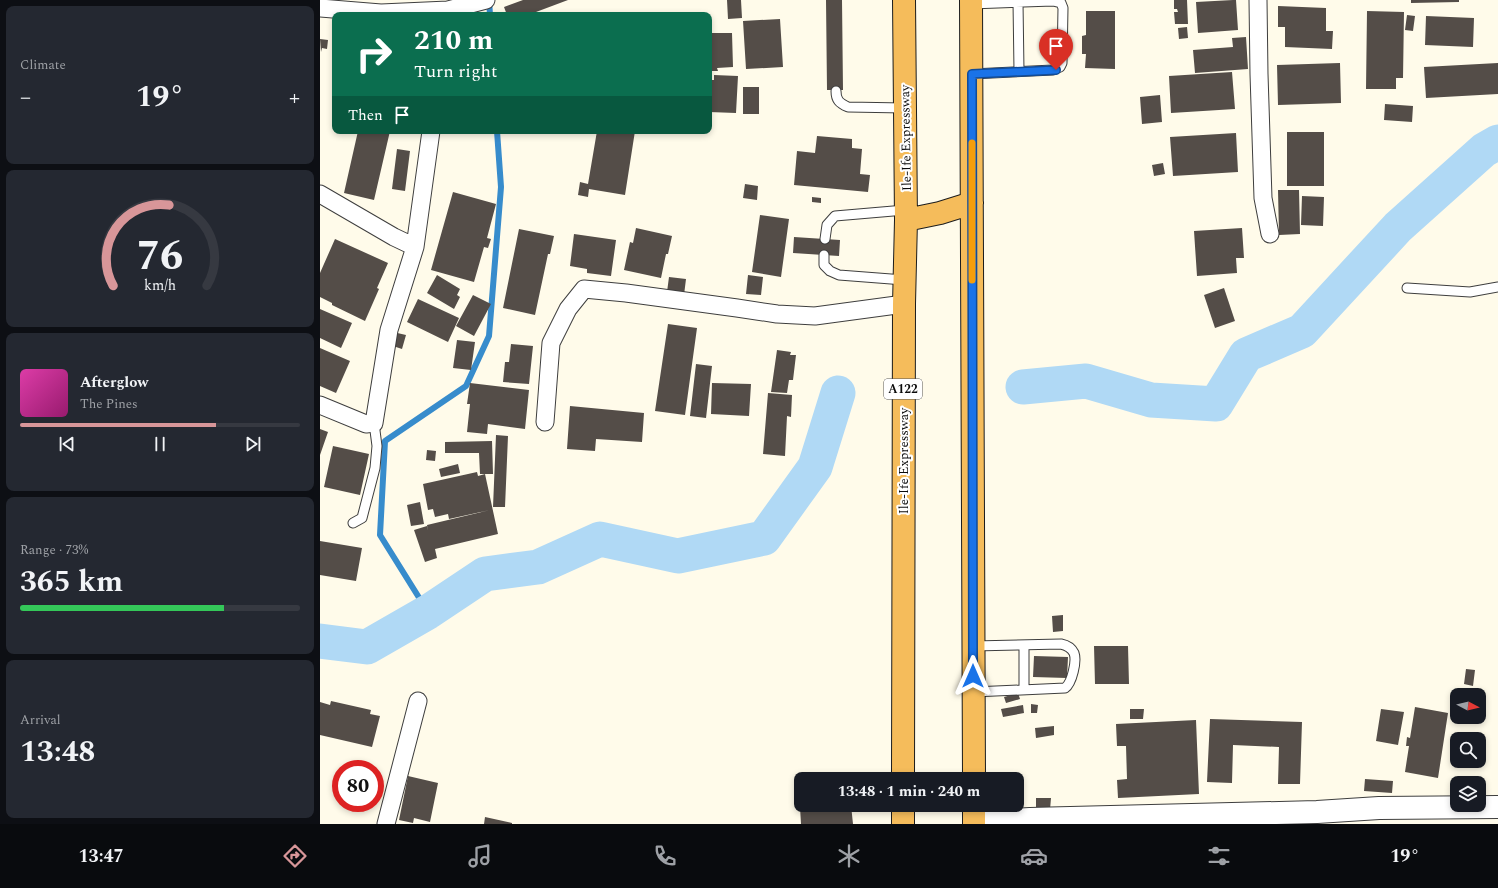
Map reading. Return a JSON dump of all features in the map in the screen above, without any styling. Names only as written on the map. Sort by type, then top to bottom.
[{"type":"highway","name":"Ile-Ife Expressway","points":[[903,772],[905,215],[904,0]]},
{"type":"highway","points":[[971,2],[974,772]]},
{"type":"highway","points":[[905,215],[940,213],[972,203]]},
{"type":"highway","points":[[903,812],[903,824]]},
{"type":"street","points":[[447,12],[486,0]]},
{"type":"street","points":[[1258,0],[1263,198],[1270,234]]},
{"type":"street","points":[[320,8],[368,12]]},
{"type":"street","points":[[320,405],[366,424],[374,423],[389,330],[415,248],[431,134]]},
{"type":"street","points":[[320,194],[415,248]]},
{"type":"street","points":[[544,422],[551,343],[568,309],[584,289],[626,293],[777,314],[815,316],[904,304]]},
{"type":"street","points":[[386,824],[418,702]]},
{"type":"street","points":[[974,817],[1030,819],[1317,818],[1379,808],[1498,807]]},
{"type":"lane","points":[[971,2],[1058,2],[1061,3],[1063,8],[1062,64],[1060,67],[1053,70],[972,74]]},
{"type":"lane","points":[[1018,2],[1019,71]]},
{"type":"lane","points":[[836,91],[836,98],[840,104],[848,107],[904,108]]},
{"type":"lane","points":[[825,239],[827,225],[835,216],[905,215]]},
{"type":"lane","points":[[824,255],[824,265],[830,271],[840,275],[904,280]]},
{"type":"lane","points":[[1407,288],[1470,292],[1498,288]]},
{"type":"lane","points":[[353,523],[362,518],[375,468],[377,446],[374,423]]},
{"type":"lane","points":[[973,646],[1061,644],[1070,648],[1074,654],[1072,679],[1069,686],[1065,688],[973,692]]},
{"type":"lane","points":[[1024,646],[1024,690]]},
{"type":"building","points":[[523,0],[568,0],[536,12],[506,12],[504,7]]},
{"type":"building","points":[[727,0],[741,0],[742,18],[728,19]]},
{"type":"building","points":[[826,0],[842,0],[843,90],[827,90]]},
{"type":"building","points":[[1174,0],[1187,0],[1188,24],[1175,24],[1174,12],[1178,12],[1177,9],[1174,9]]},
{"type":"building","points":[[1236,0],[1238,30],[1198,33],[1196,2]]},
{"type":"building","points":[[1411,0],[1459,0],[1459,2],[1411,3]]},
{"type":"building","points":[[1278,6],[1326,8],[1326,31],[1333,31],[1332,49],[1285,47],[1285,27],[1278,27]]},
{"type":"building","points":[[1086,11],[1115,11],[1115,69],[1085,68],[1086,54],[1082,54],[1082,36],[1086,35]]},
{"type":"building","points":[[1367,11],[1404,12],[1403,78],[1396,78],[1396,89],[1366,89]]},
{"type":"building","points":[[1407,15],[1415,16],[1413,31],[1405,30]]},
{"type":"building","points":[[1426,16],[1474,18],[1473,47],[1425,45]]},
{"type":"building","points":[[780,19],[783,67],[746,69],[743,21]]},
{"type":"building","points":[[1187,27],[1188,38],[1179,39],[1178,28]]},
{"type":"building","points":[[712,33],[732,33],[733,67],[717,68],[718,71],[712,71]]},
{"type":"building","points":[[1246,37],[1248,69],[1195,73],[1193,50],[1233,47],[1232,38]]},
{"type":"building","points":[[320,39],[328,40],[327,49],[322,48],[321,52]]},
{"type":"building","points":[[1340,63],[1341,103],[1278,105],[1277,65]]},
{"type":"building","points":[[1498,63],[1498,94],[1426,98],[1424,67]]},
{"type":"building","points":[[1232,72],[1235,109],[1171,113],[1169,76]]},
{"type":"building","points":[[714,75],[738,76],[736,113],[712,112],[712,80],[714,80]]},
{"type":"building","points":[[743,87],[759,87],[759,114],[743,114]]},
{"type":"building","points":[[1160,95],[1162,122],[1142,124],[1140,97]]},
{"type":"building","points":[[1385,104],[1413,106],[1412,122],[1384,120]]},
{"type":"building","points":[[1287,132],[1324,132],[1324,186],[1287,186]]},
{"type":"building","points":[[1236,133],[1238,172],[1173,176],[1170,137]]},
{"type":"building","points":[[357,134],[389,134],[374,200],[344,193]]},
{"type":"building","points":[[596,134],[635,134],[625,195],[589,189],[588,197],[578,195],[580,182],[588,184]]},
{"type":"building","points":[[817,136],[852,139],[852,148],[862,149],[860,174],[870,175],[868,192],[794,185],[797,151],[815,153]]},
{"type":"building","points":[[397,149],[410,151],[405,191],[392,189]]},
{"type":"building","points":[[1163,163],[1165,174],[1154,176],[1152,165]]},
{"type":"building","points":[[745,184],[758,186],[757,200],[743,198]]},
{"type":"building","points":[[1278,190],[1299,190],[1300,234],[1279,235]]},
{"type":"building","points":[[453,192],[496,204],[487,238],[491,239],[488,248],[484,247],[474,282],[431,270]]},
{"type":"building","points":[[1302,196],[1324,197],[1323,226],[1301,225]]},
{"type":"building","points":[[812,197],[821,198],[821,203],[812,202]]},
{"type":"building","points":[[760,215],[789,219],[781,277],[752,272]]},
{"type":"building","points":[[636,228],[672,236],[668,254],[666,254],[661,278],[624,270],[630,242],[633,243]]},
{"type":"building","points":[[1242,228],[1244,258],[1236,258],[1237,273],[1197,276],[1194,231]]},
{"type":"building","points":[[519,229],[554,236],[550,254],[548,254],[535,315],[503,308]]},
{"type":"building","points":[[574,234],[616,240],[611,276],[587,273],[587,269],[570,266]]},
{"type":"building","points":[[794,237],[840,240],[839,256],[793,253]]},
{"type":"building","points":[[335,239],[388,263],[377,288],[379,289],[365,321],[332,305],[332,303],[320,297],[320,273]]},
{"type":"building","points":[[437,275],[460,289],[457,295],[460,297],[454,309],[427,293]]},
{"type":"building","points":[[748,275],[763,277],[761,295],[746,294]]},
{"type":"building","points":[[669,277],[686,279],[684,295],[667,292]]},
{"type":"building","points":[[1224,288],[1235,321],[1215,328],[1204,295]]},
{"type":"building","points":[[473,295],[491,304],[474,336],[456,326]]},
{"type":"building","points":[[418,299],[459,318],[448,342],[407,322]]},
{"type":"building","points":[[320,309],[352,323],[341,348],[320,338]]},
{"type":"building","points":[[668,324],[697,328],[685,415],[655,411]]},
{"type":"building","points":[[393,332],[406,335],[402,349],[390,345]]},
{"type":"building","points":[[457,340],[475,342],[471,370],[453,368]]},
{"type":"building","points":[[511,344],[533,346],[529,384],[503,382],[505,362],[509,362]]},
{"type":"building","points":[[320,348],[350,361],[336,393],[320,386]]},
{"type":"building","points":[[777,350],[791,352],[790,355],[796,355],[793,380],[789,380],[787,393],[771,392]]},
{"type":"building","points":[[696,364],[712,366],[706,418],[690,416]]},
{"type":"building","points":[[470,383],[529,390],[525,429],[488,424],[487,434],[467,432],[470,404],[467,404]]},
{"type":"building","points":[[712,383],[751,384],[749,416],[711,414]]},
{"type":"building","points":[[768,393],[792,395],[791,417],[787,416],[785,456],[763,454]]},
{"type":"building","points":[[570,406],[644,413],[642,442],[596,439],[595,451],[567,449]]},
{"type":"building","points":[[320,429],[328,432],[320,455]]},
{"type":"building","points":[[496,435],[508,436],[505,507],[493,507]]},
{"type":"building","points":[[492,441],[493,474],[480,474],[479,453],[445,453],[445,442]]},
{"type":"building","points":[[333,446],[369,454],[360,495],[324,487]]},
{"type":"building","points":[[427,450],[436,451],[435,461],[426,460]]},
{"type":"building","points":[[458,464],[460,473],[441,477],[439,469]]},
{"type":"building","points":[[477,472],[478,476],[485,474],[498,534],[435,549],[437,558],[425,562],[414,530],[427,526],[428,531],[427,525],[490,510],[449,519],[448,514],[435,517],[433,509],[428,510],[423,484]]},
{"type":"building","points":[[420,502],[424,524],[411,526],[407,505]]},
{"type":"building","points":[[320,541],[362,548],[356,581],[320,575]]},
{"type":"building","points":[[1063,615],[1063,631],[1053,632],[1052,616]]},
{"type":"building","points":[[1094,646],[1128,646],[1129,684],[1095,684]]},
{"type":"building","points":[[1034,656],[1068,657],[1067,678],[1033,677]]},
{"type":"building","points":[[1466,669],[1475,670],[1473,686],[1464,684]]},
{"type":"building","points":[[1018,693],[1020,699],[1006,703],[1004,697]]},
{"type":"building","points":[[331,701],[371,710],[370,714],[380,716],[372,747],[320,735],[320,702],[330,705]]},
{"type":"building","points":[[1031,704],[1038,705],[1037,713],[1031,713]]},
{"type":"building","points":[[1023,705],[1024,713],[1003,717],[1001,709]]},
{"type":"building","points":[[1415,707],[1448,713],[1438,778],[1405,772],[1409,746],[1406,746],[1407,737],[1410,738]]},
{"type":"building","points":[[1130,709],[1144,709],[1143,719],[1130,719]]},
{"type":"building","points":[[1381,709],[1404,712],[1398,745],[1376,741]]},
{"type":"building","points":[[1210,719],[1302,722],[1300,784],[1278,784],[1279,747],[1233,745],[1232,783],[1207,782]]},
{"type":"building","points":[[1196,720],[1199,794],[1118,798],[1117,780],[1127,779],[1126,746],[1117,746],[1116,724]]},
{"type":"building","points":[[1054,726],[1054,735],[1036,738],[1035,728]]},
{"type":"building","points":[[408,776],[438,783],[430,822],[414,818],[413,823],[399,820]]},
{"type":"building","points":[[1365,779],[1393,781],[1392,793],[1364,791]]},
{"type":"building","points":[[1036,798],[1051,798],[1050,810],[1036,810]]},
{"type":"building","points":[[800,812],[852,812],[853,824],[801,824]]},
{"type":"building","points":[[485,817],[512,823],[512,824],[484,824]]},
{"type":"waterway","points":[[489,0],[490,12]]},
{"type":"waterway","points":[[428,612],[380,535],[385,441],[466,386],[489,336],[501,187],[497,134]]},
{"type":"waterway","points":[[1023,387],[1086,381],[1151,400],[1216,404],[1246,355],[1302,331],[1398,227],[1484,150],[1498,142]]},
{"type":"waterway","points":[[320,641],[367,647],[428,612],[485,574],[538,567],[600,539],[678,556],[764,538],[815,467],[838,393]]},
{"type":"slow traffic","points":[[972,143],[972,280]]},
{"type":"route","points":[[973,676],[972,74],[1056,70]]}]
